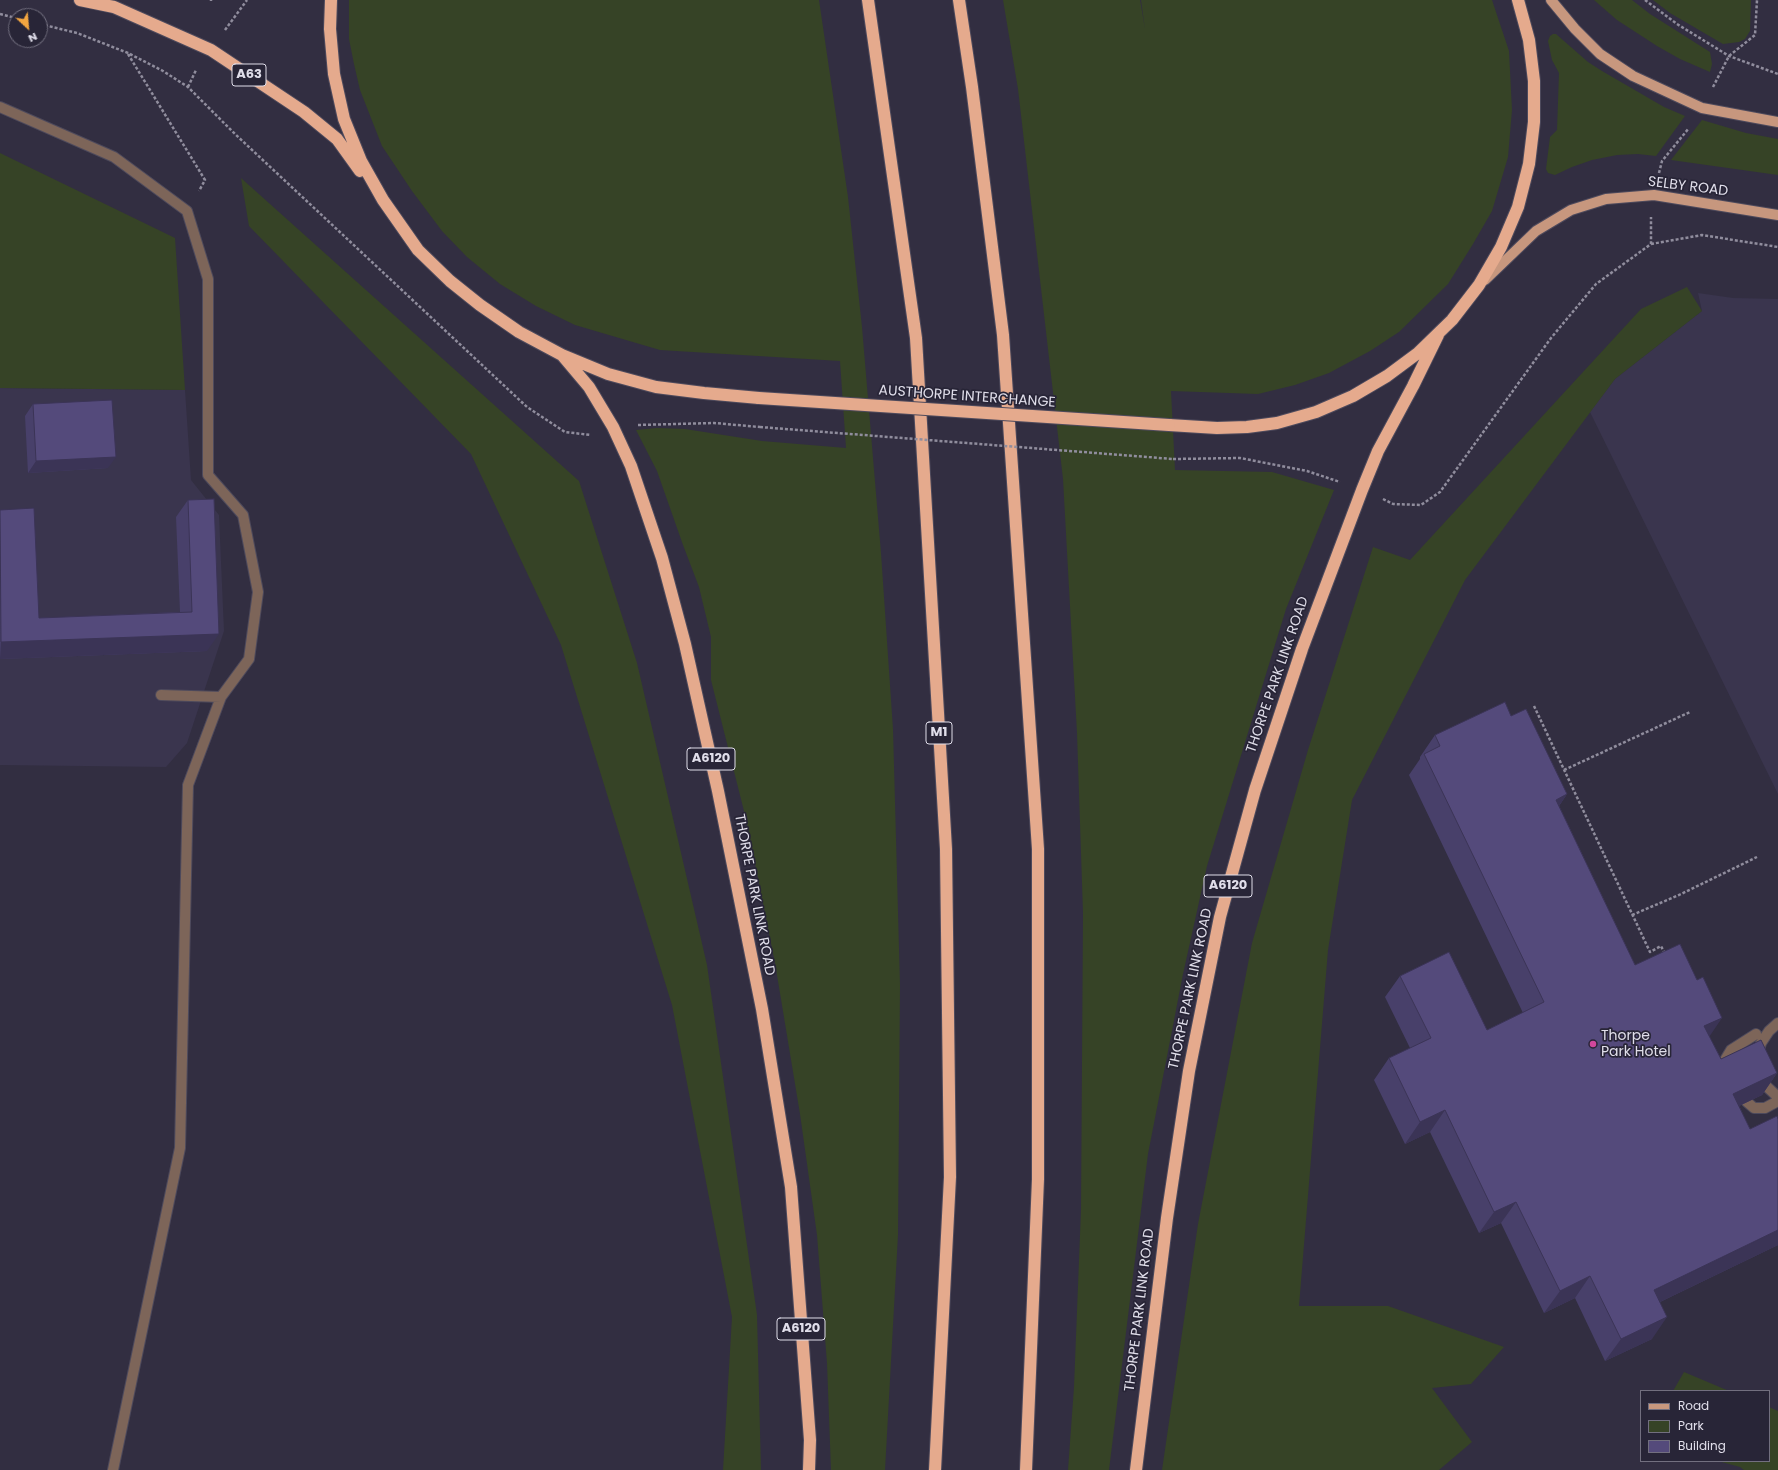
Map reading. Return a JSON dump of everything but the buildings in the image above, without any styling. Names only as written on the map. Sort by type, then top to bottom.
[{"type":"highway","name":"A63","points":[[80,0],[114,7],[211,50],[263,84],[304,112],[337,139],[383,200]]},
{"type":"highway","name":"AUSTHORPE INTERCHANGE","points":[[331,0],[330,29],[334,74],[344,118],[361,161],[383,200],[418,250],[450,281],[480,305],[519,332],[562,355],[608,374],[656,386],[704,393],[1169,426],[1217,428],[1247,427],[1277,423],[1316,412],[1353,396],[1388,376],[1418,353],[1438,335],[1479,285],[1507,234],[1518,207],[1529,164],[1534,122],[1534,81],[1529,40],[1518,0]]},
{"type":"highway","name":"M1","points":[[868,0],[916,338],[946,849],[950,1177],[935,1470]]},
{"type":"highway","points":[[959,0],[972,87],[1003,335],[1038,849],[1038,1179],[1026,1470]]},
{"type":"highway","name":"THORPE PARK LINK ROAD","points":[[1136,1470],[1167,1218],[1188,1078],[1220,917],[1255,790],[1302,649],[1378,451],[1413,386],[1438,335]]},
{"type":"highway","name":"THORPE PARK LINK ROAD","points":[[562,355],[589,387],[614,427],[631,466],[662,558],[685,644],[716,783],[762,1009],[791,1187],[810,1440],[809,1470]]},
{"type":"main road","points":[[1551,0],[1575,29],[1600,54],[1632,76],[1702,108],[1778,122]]},
{"type":"main road","name":"SELBY ROAD","points":[[1479,285],[1536,231],[1571,210],[1606,199],[1654,195],[1778,215]]},
{"type":"lane","points":[[0,107],[114,157],[187,211],[208,278],[208,475],[243,515],[258,592],[249,659],[221,696],[188,785],[180,1148],[113,1470]]},
{"type":"lane","points":[[162,695],[221,696]]},
{"type":"lane","points":[[1778,1023],[1769,1031],[1761,1043],[1758,1057],[1759,1072],[1765,1085],[1778,1097]]},
{"type":"lane","points":[[1756,1034],[1731,1050],[1725,1060],[1733,1080],[1747,1102],[1754,1108],[1765,1108],[1778,1101]]},
{"type":"path","points":[[230,23],[247,0]]},
{"type":"path","points":[[1645,0],[1677,24],[1729,56],[1778,74]]},
{"type":"path","points":[[1724,66],[1729,56],[1755,35],[1757,0]]},
{"type":"path","points":[[48,26],[77,33],[128,53],[163,71],[188,88]]},
{"type":"path","points":[[128,53],[205,180],[187,211]]},
{"type":"path","points":[[1662,161],[1690,128]]},
{"type":"path","points":[[1651,224],[1651,244]]},
{"type":"path","points":[[760,427],[1173,459],[1240,458],[1307,471],[1362,490],[1393,504],[1421,505],[1440,492],[1556,332],[1596,284],[1651,244],[1702,235],[1778,247]]},
{"type":"path","points":[[1534,706],[1650,952],[1661,946],[1668,959]]},
{"type":"path","points":[[1564,770],[1690,712]]},
{"type":"path","points":[[1632,915],[1679,895],[1757,856]]},
{"type":"shaded area","points":[[1698,293],[1733,298],[1778,299],[1778,794],[1590,412],[1615,379],[1702,311]]},
{"type":"shaded area","points":[[0,388],[185,390],[191,480],[219,515],[224,631],[187,743],[166,767],[0,765]]},
{"type":"green space","points":[[349,0],[819,0],[848,197],[862,327],[881,553],[893,729],[900,985],[898,1235],[885,1470],[831,1470],[827,1363],[817,1235],[800,1114],[775,963],[747,823],[711,680],[711,637],[699,587],[657,471],[636,430],[657,428],[685,429],[762,441],[846,448],[840,361],[660,350],[575,325],[536,306],[500,284],[467,257],[442,231],[412,191],[382,146],[360,90],[354,64],[349,39]]},
{"type":"green space","points":[[1003,0],[1140,0],[1145,29],[1141,0],[1492,0],[1509,51],[1512,110],[1508,157],[1492,211],[1448,284],[1399,332],[1370,351],[1329,373],[1295,385],[1258,394],[1171,391],[1175,470],[1272,472],[1334,490],[1286,609],[1207,866],[1183,974],[1148,1154],[1109,1470],[1068,1470],[1074,1387],[1081,1210],[1083,913],[1077,733],[1063,479],[1018,89]]},
{"type":"green space","points":[[1594,0],[1632,0],[1650,14],[1710,52],[1712,64],[1710,72],[1680,59],[1657,46],[1617,20]]},
{"type":"green space","points":[[1653,0],[1751,0],[1750,31],[1745,39],[1739,42],[1723,44],[1670,13]]},
{"type":"green space","points":[[1556,34],[1588,62],[1602,71],[1664,107],[1685,116],[1656,156],[1638,154],[1617,155],[1592,160],[1555,175],[1548,173],[1546,169],[1550,137],[1557,130],[1559,73],[1552,60],[1548,41],[1550,36]]},
{"type":"green space","points":[[1702,120],[1746,133],[1778,139],[1778,175],[1671,160]]},
{"type":"green space","points":[[0,153],[175,238],[185,390],[0,388]]},
{"type":"green space","points":[[241,178],[579,481],[637,663],[707,965],[757,1315],[761,1470],[723,1470],[732,1317],[672,1005],[561,645],[471,454],[249,226]]},
{"type":"green space","points":[[1687,287],[1702,311],[1615,379],[1465,580],[1352,800],[1328,950],[1299,1306],[1388,1306],[1504,1347],[1471,1384],[1432,1388],[1472,1442],[1439,1470],[1162,1470],[1198,1224],[1252,943],[1308,750],[1373,547],[1410,560],[1641,309]]},
{"type":"green space","points":[[1684,1372],[1727,1390],[1674,1390]]},
{"type":"green space","points":[[1770,1407],[1778,1411],[1778,1470],[1744,1470],[1740,1467],[1722,1462],[1770,1462]]},
{"type":"place","name":"Thorpe Park Hotel","points":[[1593,1044]]}]
